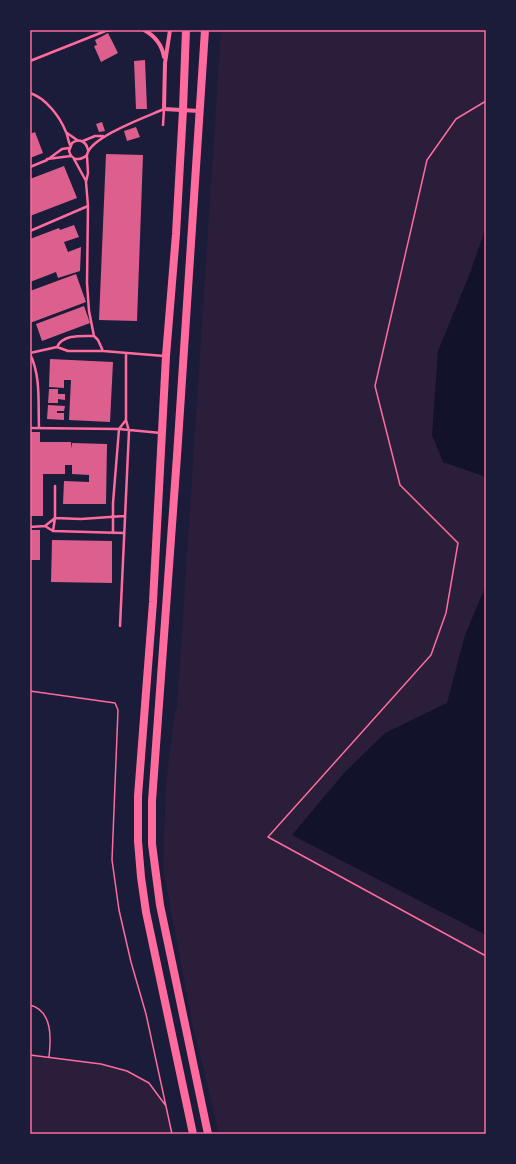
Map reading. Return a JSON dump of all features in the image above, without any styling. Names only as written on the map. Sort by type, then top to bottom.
[{"type":"main road","points":[[186,30],[176,234],[166,356],[153,602],[138,796],[138,842],[146,912],[193,1134]]},
{"type":"main road","points":[[205,30],[152,808],[152,844],[160,905],[208,1134]]},
{"type":"street","points":[[144,30],[151,34],[161,45],[165,63]]},
{"type":"street","points":[[170,30],[165,63],[164,110],[200,111]]},
{"type":"lane","points":[[30,61],[108,30]]},
{"type":"lane","points":[[30,93],[43,99],[66,132],[69,151],[86,182]]},
{"type":"lane","points":[[88,150],[104,136],[127,124],[164,110],[163,125]]},
{"type":"lane","points":[[66,132],[77,140],[86,144],[88,150],[88,173],[86,182],[88,206],[87,283],[89,311],[94,336],[98,340],[103,352]]},
{"type":"lane","points":[[83,142],[95,136],[104,136]]},
{"type":"lane","points":[[30,167],[47,160],[62,149],[69,147],[74,141],[77,140]]},
{"type":"lane","points":[[47,160],[72,157],[80,159],[87,155]]},
{"type":"lane","points":[[30,231],[88,206]]},
{"type":"lane","points":[[57,347],[61,341],[67,338],[94,336]]},
{"type":"lane","points":[[39,428],[37,380],[30,353],[57,347],[68,351],[166,356]]},
{"type":"lane","points":[[120,626],[123,532],[129,431],[126,420],[126,353]]},
{"type":"lane","points":[[113,532],[119,429],[126,420]]},
{"type":"lane","points":[[30,428],[119,429],[162,433]]},
{"type":"lane","points":[[53,531],[56,486]]},
{"type":"lane","points":[[30,527],[46,526],[55,518],[124,516]]},
{"type":"lane","points":[[46,526],[53,531],[123,532]]},
{"type":"path","points":[[486,101],[456,119],[428,160],[375,386],[400,485],[458,543],[446,613],[431,655],[268,838],[486,956]]},
{"type":"path","points":[[30,691],[114,703],[118,710],[112,860],[118,910],[130,962],[146,1014],[172,1134]]},
{"type":"path","points":[[30,1005],[37,1007],[45,1014],[50,1030],[49,1057]]},
{"type":"path","points":[[30,1055],[101,1064],[127,1071],[149,1084],[166,1108]]},
{"type":"shaded area","points":[[221,30],[486,30],[486,1134],[219,1134],[192,1021],[163,869],[166,782],[175,712],[177,708]]},
{"type":"shaded area","points":[[486,227],[486,477],[443,462],[432,435],[438,351],[470,273]]},
{"type":"shaded area","points":[[486,585],[486,935],[292,835],[344,773],[385,733],[447,703],[465,635]]},
{"type":"shaded area","points":[[30,1055],[101,1064],[127,1071],[149,1083],[166,1108],[172,1134],[30,1134]]},
{"type":"building","points":[[108,33],[118,53],[101,62],[94,46],[97,45],[95,40]]},
{"type":"building","points":[[145,60],[147,109],[136,109],[134,61]]},
{"type":"building","points":[[102,122],[105,131],[99,132],[96,124]]},
{"type":"building","points":[[136,127],[140,137],[127,141],[124,131]]},
{"type":"building","points":[[35,132],[43,153],[30,158],[30,134]]},
{"type":"building","points":[[106,154],[143,155],[137,321],[99,320]]},
{"type":"building","points":[[64,166],[77,198],[30,216],[30,179]]},
{"type":"building","points":[[74,225],[79,237],[64,242],[68,252],[81,247],[80,271],[58,278],[56,272],[30,282],[30,239],[59,228],[60,230]]},
{"type":"building","points":[[76,274],[86,302],[30,323],[30,291]]},
{"type":"building","points":[[84,306],[90,323],[42,341],[36,324]]},
{"type":"building","points":[[50,359],[113,362],[110,422],[69,420],[71,380],[64,380],[64,388],[49,387]]},
{"type":"building","points":[[49,389],[58,389],[58,394],[65,394],[65,400],[58,399],[58,403],[48,403]]},
{"type":"building","points":[[48,405],[65,406],[64,411],[57,411],[57,413],[64,413],[64,420],[47,419]]},
{"type":"building","points":[[30,432],[40,432],[40,442],[71,442],[71,449],[72,443],[107,444],[106,504],[63,504],[64,481],[89,482],[89,475],[72,474],[72,465],[65,465],[65,474],[43,474],[43,516],[30,516]]},
{"type":"building","points":[[30,530],[40,530],[40,560],[30,560]]},
{"type":"building","points":[[52,540],[112,541],[112,583],[51,582]]}]
